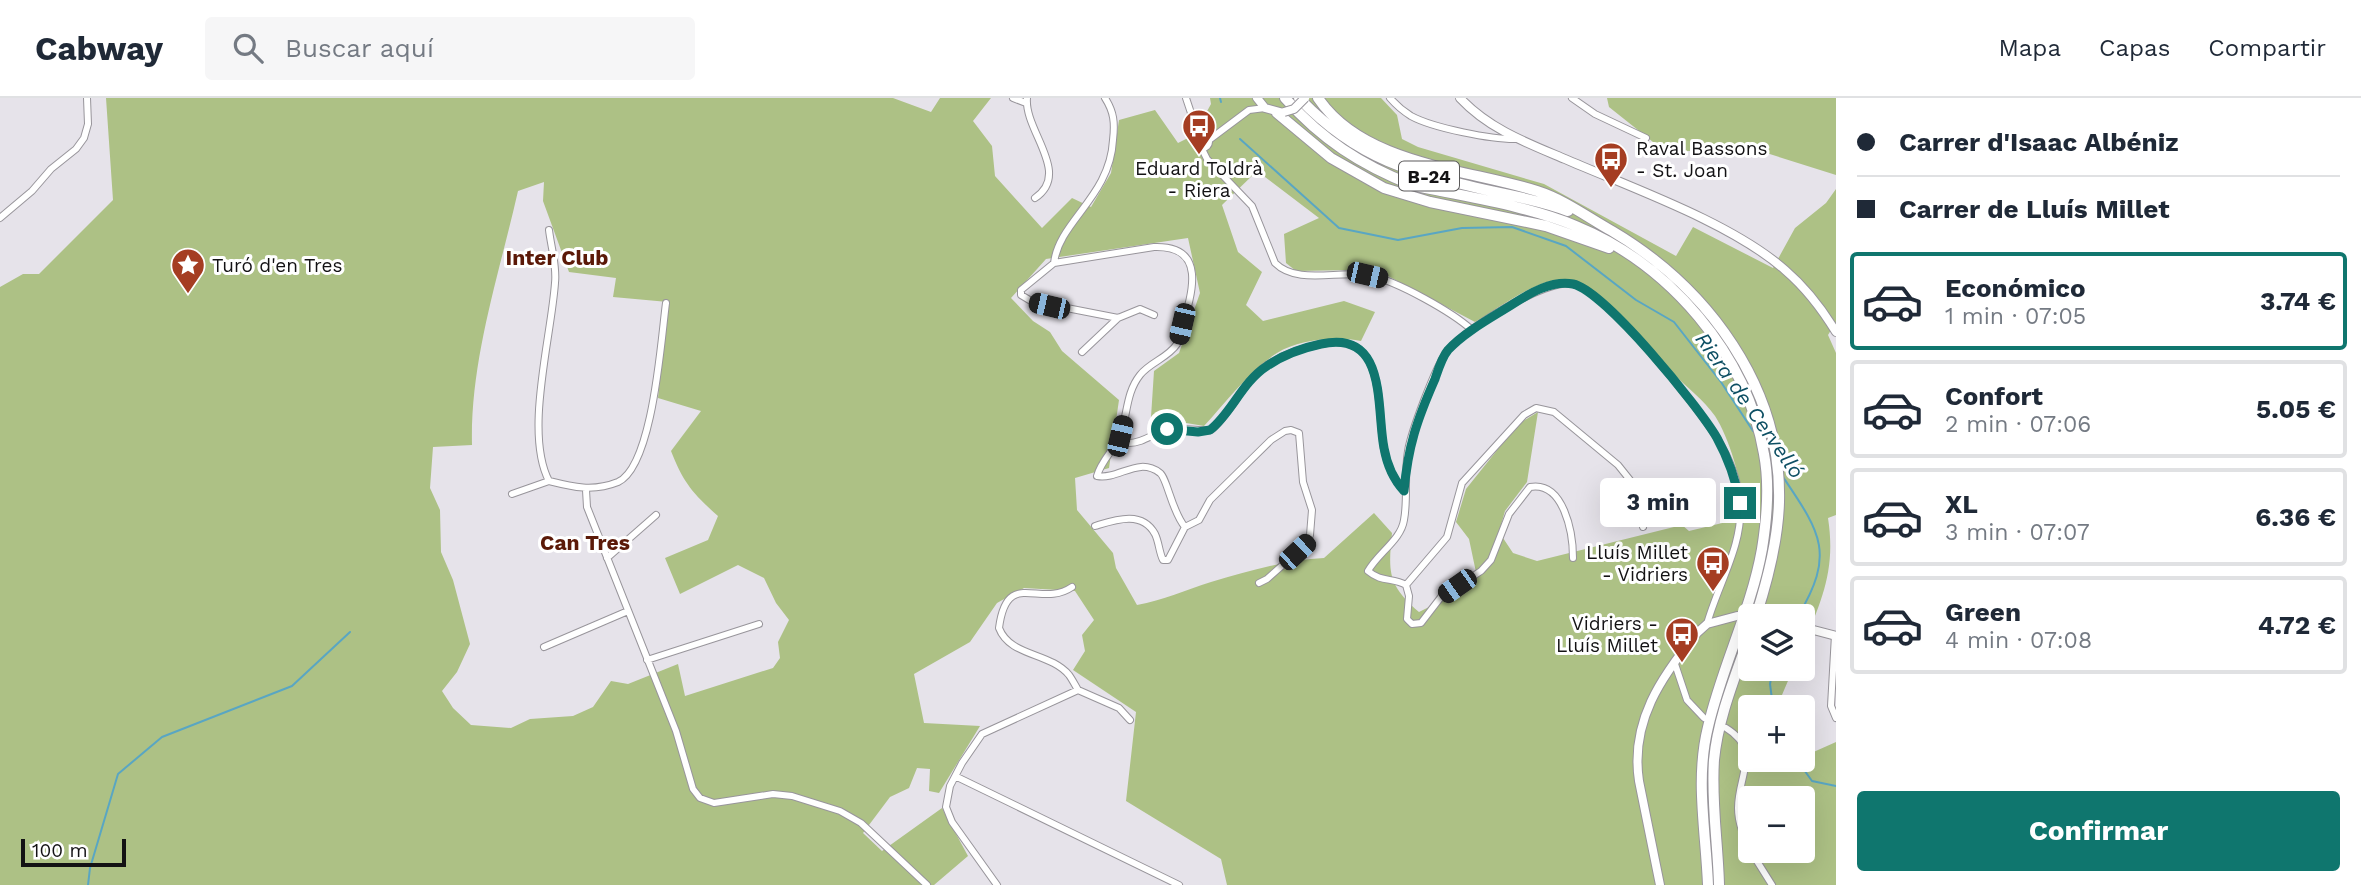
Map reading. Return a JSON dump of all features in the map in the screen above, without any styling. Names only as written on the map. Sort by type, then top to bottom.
[{"type":"highway","name":"B-24","points":[[1285,98],[1334,146],[1388,176],[1412,185],[1575,225],[1629,255],[1681,298],[1746,378]]},
{"type":"highway","name":"B-24","points":[[1302,98],[1332,130],[1382,161],[1436,178],[1561,208],[1600,224],[1635,246],[1678,279],[1716,319],[1746,378],[1765,457],[1773,555],[1759,604]]},
{"type":"highway","points":[[1318,98],[1330,113],[1350,129],[1393,152],[1433,166],[1539,192],[1573,207],[1600,224]]},
{"type":"highway","points":[[1280,112],[1331,158],[1384,188],[1430,202],[1546,226],[1629,255]]},
{"type":"highway","name":"B-24","points":[[1708,885],[1702,788],[1707,727],[1755,582],[1772,521]]},
{"type":"highway","points":[[1719,885],[1714,758],[1738,669]]},
{"type":"street","points":[[0,218],[32,191],[84,138],[88,124],[87,98]]},
{"type":"street","points":[[1013,98],[1026,100],[1051,173],[1047,187],[1035,198]]},
{"type":"street","points":[[1054,263],[1060,245],[1098,191],[1112,157],[1115,122],[1112,109],[1105,98]]},
{"type":"street","points":[[1186,98],[1199,137],[1197,144],[1207,159],[1252,206],[1275,263],[1303,275],[1353,273],[1385,279],[1457,318],[1472,330]]},
{"type":"street","points":[[1245,114],[1256,98],[1265,108]]},
{"type":"street","points":[[1202,149],[1208,146],[1209,140],[1254,108],[1280,112],[1294,109],[1302,98]]},
{"type":"street","points":[[1390,98],[1412,117],[1500,140],[1518,139]]},
{"type":"street","points":[[1460,98],[1488,122],[1518,139],[1668,204],[1750,245],[1798,282],[1836,332]]},
{"type":"street","points":[[1572,98],[1595,114],[1646,138]]},
{"type":"street","points":[[1199,137],[1204,136],[1209,140]]},
{"type":"street","points":[[549,230],[556,280],[537,429],[541,465],[549,481]]},
{"type":"street","points":[[1118,318],[1040,303],[1021,295],[1021,290],[1054,263],[1170,246],[1183,251],[1190,261],[1191,299],[1178,344],[1163,358],[1147,366],[1138,377],[1132,388],[1120,436],[1099,467],[1097,476],[1104,477],[1136,466],[1154,468],[1165,477],[1173,509],[1185,527]]},
{"type":"street","points":[[1573,558],[1573,540],[1558,498],[1538,485],[1530,487],[1509,514],[1504,532],[1486,566],[1441,597],[1421,623],[1412,624],[1407,619],[1409,596],[1406,585],[1400,581],[1377,579],[1368,571],[1374,560],[1400,531],[1405,519],[1404,491],[1408,450],[1416,423],[1446,352],[1472,330],[1529,294],[1556,285],[1573,284],[1589,292],[1626,326],[1698,410],[1723,450],[1740,503],[1733,551],[1707,624],[1688,644],[1643,716],[1636,747],[1639,781],[1660,885]]},
{"type":"street","points":[[512,495],[549,481],[586,490],[620,481],[641,455],[657,380],[666,303]]},
{"type":"street","points":[[1082,352],[1118,318],[1140,309],[1154,316]]},
{"type":"street","points":[[1120,436],[1129,443],[1140,443],[1167,429],[1198,432],[1210,430],[1265,367],[1283,356],[1311,346],[1340,342],[1361,349],[1370,360],[1381,409],[1383,448],[1393,479],[1404,491]]},
{"type":"street","points":[[1406,585],[1447,537],[1462,483],[1524,415],[1536,408],[1555,412],[1618,465],[1630,480],[1643,527]]},
{"type":"street","points":[[1095,526],[1123,518],[1144,522],[1153,530],[1163,560],[1168,560],[1185,527],[1199,520],[1210,500],[1271,440],[1291,430],[1299,433],[1303,482],[1312,510],[1308,541],[1268,579],[1259,583]]},
{"type":"street","points":[[586,490],[587,507],[676,731],[694,789],[700,798],[714,803],[773,794],[792,796],[840,811],[861,823],[927,885]]},
{"type":"street","points":[[607,558],[656,515]]},
{"type":"street","points":[[1072,587],[1063,593],[1024,592],[1007,599],[1001,608],[999,628],[1012,646],[1053,663],[1068,673],[1078,690],[1119,708],[1130,720]]},
{"type":"street","points":[[544,647],[628,611]]},
{"type":"street","points":[[1707,624],[1737,615]]},
{"type":"street","points":[[647,660],[759,624]]},
{"type":"street","points":[[1815,631],[1835,636],[1831,706],[1836,719]]},
{"type":"street","points":[[1675,664],[1687,699],[1704,718]]},
{"type":"street","points":[[997,885],[952,822],[946,807],[950,786],[982,734],[1078,690]]},
{"type":"street","points":[[1726,728],[1741,739],[1747,752],[1742,786]]},
{"type":"street","points":[[957,777],[1179,885]]},
{"type":"street","points":[[1758,863],[1772,885]]},
{"type":"green space","points":[[106,98],[893,98],[931,112],[940,98],[991,98],[973,121],[992,146],[995,176],[1042,228],[1072,198],[1091,207],[1111,173],[1119,120],[1155,110],[1178,143],[1194,135],[1211,104],[1210,98],[1381,98],[1397,115],[1402,139],[1418,147],[1544,184],[1676,256],[1693,227],[1773,268],[1795,228],[1826,203],[1836,189],[1836,322],[1828,335],[1836,353],[1836,515],[1828,518],[1829,569],[1815,614],[1815,604],[1738,604],[1738,681],[1788,681],[1782,695],[1738,695],[1738,772],[1815,772],[1815,751],[1836,742],[1836,885],[1227,885],[1221,859],[1126,801],[1136,712],[1073,670],[1085,651],[1082,635],[1094,620],[1075,591],[1024,588],[997,603],[970,642],[914,674],[924,723],[980,726],[939,793],[929,791],[930,769],[917,768],[909,788],[890,797],[863,833],[882,851],[942,808],[968,856],[934,885],[0,885],[0,287],[23,274],[39,274],[113,200]],"holes":[[[1257,171],[1319,218],[1284,234],[1286,263],[1296,271],[1356,270],[1386,275],[1475,322],[1521,294],[1547,282],[1571,280],[1597,294],[1715,416],[1735,465],[1742,493],[1743,518],[1689,531],[1682,525],[1537,561],[1513,553],[1499,532],[1505,511],[1527,482],[1538,412],[1518,424],[1466,489],[1456,522],[1469,539],[1477,577],[1445,599],[1419,612],[1396,586],[1390,558],[1392,533],[1374,513],[1324,558],[1253,570],[1137,605],[1116,568],[1113,553],[1077,510],[1075,478],[1109,468],[1119,400],[1062,351],[1050,332],[1033,321],[1011,298],[1046,259],[1188,238],[1200,293],[1179,353],[1154,371],[1151,417],[1204,426],[1247,378],[1286,348],[1318,340],[1361,341],[1375,312],[1344,301],[1263,321],[1246,305],[1262,272],[1238,252],[1222,205]],[[544,182],[543,201],[569,272],[616,278],[613,297],[668,302],[658,398],[701,411],[671,451],[690,487],[718,516],[708,540],[665,558],[680,594],[738,565],[764,578],[776,603],[789,620],[778,642],[780,658],[773,668],[685,696],[678,664],[628,684],[611,681],[593,707],[573,716],[530,719],[511,728],[471,725],[453,708],[442,691],[457,672],[470,644],[453,580],[441,552],[440,510],[430,488],[433,447],[472,445],[481,349],[518,191]]]},
{"type":"green space","points":[[1607,98],[1836,98],[1836,175],[1757,150],[1687,151],[1653,142],[1609,107]]},
{"type":"waterway","name":"Riera de Cervelló","points":[[1220,98],[1221,102]]},
{"type":"waterway","name":"Riera de Cervelló","points":[[1240,139],[1339,228],[1398,240],[1462,228],[1512,227],[1566,246],[1636,300],[1674,322],[1721,382],[1753,431]]},
{"type":"waterway","name":"Riera de Cervelló","points":[[1783,477],[1806,513],[1819,544],[1817,575],[1805,604]]},
{"type":"waterway","points":[[88,885],[90,868],[118,774],[162,737],[292,686],[350,632]]},
{"type":"waterway","name":"Riera de Cervelló","points":[[1771,681],[1771,695]]},
{"type":"waterway","name":"Riera de Cervelló","points":[[1806,772],[1812,781],[1836,786]]},
{"type":"place","name":"Eduard Toldrà - Riera","points":[[1199,156]]},
{"type":"place","name":"Raval Bassons - St. Joan","points":[[1611,189]]},
{"type":"place","name":"Turó d'en Tres","points":[[188,295]]},
{"type":"place","name":"Lluís Millet - Vidriers","points":[[1713,593]]},
{"type":"place","name":"Vidriers - Lluís Millet","points":[[1682,664]]},
{"type":"district","name":"Inter Club","points":[[557,257]]},
{"type":"district","name":"Can Tres","points":[[585,542]]},
{"type":"route","points":[[1167,429],[1198,432],[1210,430],[1217,425],[1231,402],[1248,383],[1265,367],[1283,356],[1327,343],[1351,344],[1361,349],[1370,360],[1381,409],[1383,448],[1393,479],[1404,491],[1408,450],[1416,423],[1446,352],[1472,330],[1529,294],[1545,287],[1573,284],[1589,292],[1626,326],[1698,410],[1723,450],[1740,503]]}]
